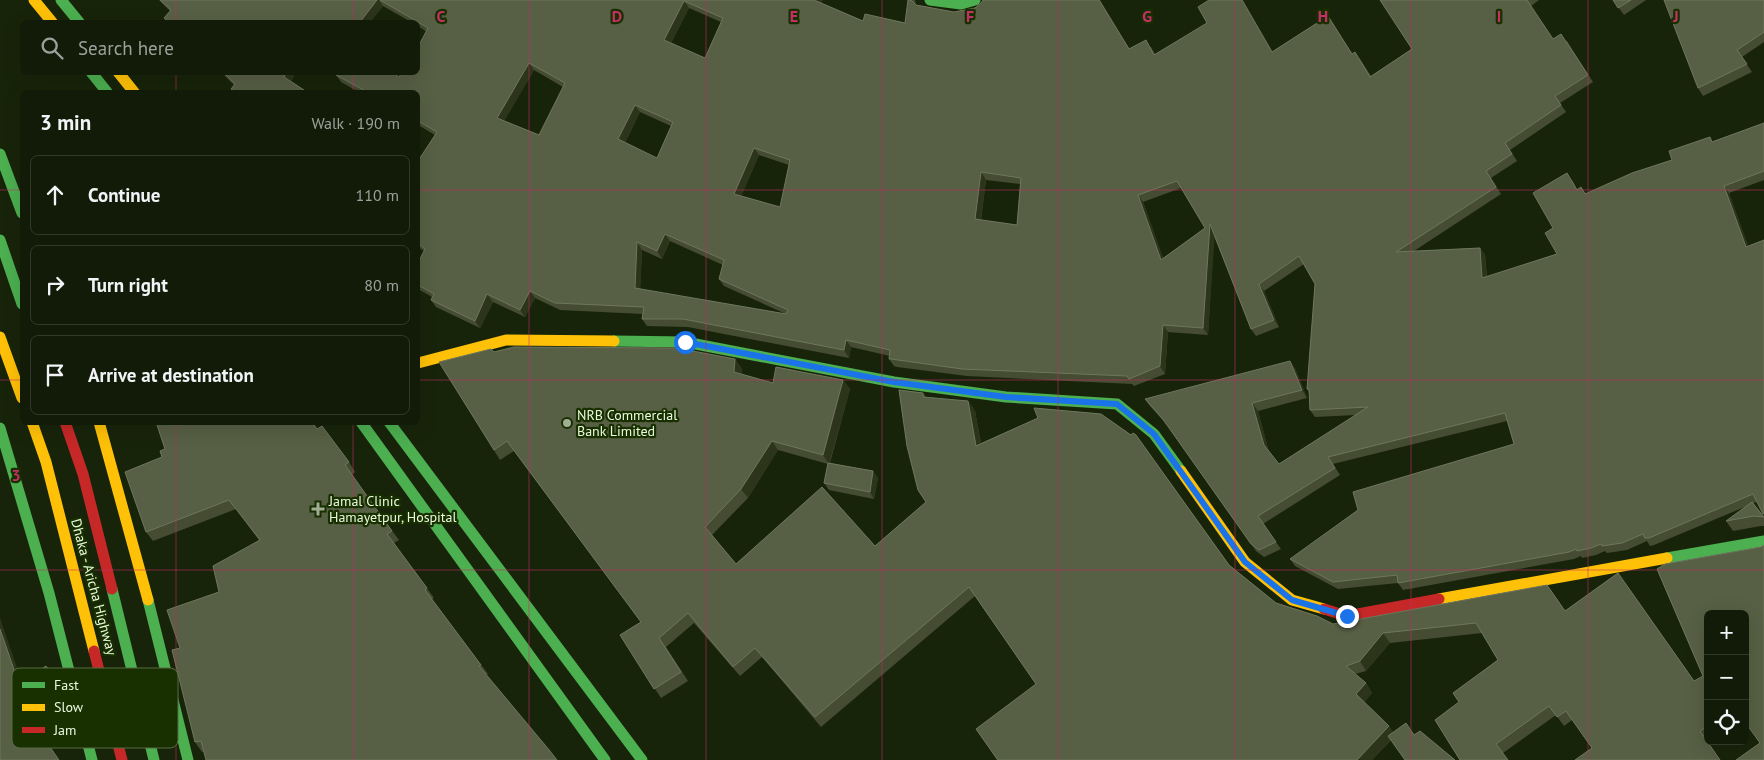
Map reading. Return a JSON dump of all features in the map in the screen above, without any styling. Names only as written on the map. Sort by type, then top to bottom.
[{"type":"main road","points":[[34,0],[50,20]]},
{"type":"main road","points":[[61,0],[77,20]]},
{"type":"main road","points":[[930,0],[961,4],[974,0]]},
{"type":"main road","points":[[93,75],[105,90]]},
{"type":"main road","points":[[120,75],[132,90]]},
{"type":"main road","points":[[0,154],[20,203]]},
{"type":"main road","points":[[0,240],[20,298]]},
{"type":"main road","points":[[0,337],[20,392]]},
{"type":"main road","points":[[420,362],[506,340],[685,342],[894,382],[1006,397],[1117,404],[1154,434],[1245,562],[1292,600],[1347,616],[1764,541]]},
{"type":"main road","name":"Dhaka - Aricha Highway","points":[[33,425],[46,462],[99,668]]},
{"type":"main road","name":"Dhaka - Aricha Highway","points":[[65,425],[83,474],[131,668]]},
{"type":"main road","points":[[100,425],[165,668]]},
{"type":"main road","points":[[363,425],[605,760]]},
{"type":"main road","points":[[391,425],[642,760]]},
{"type":"main road","points":[[0,428],[27,511],[69,668]]},
{"type":"main road","points":[[178,720],[188,760]]},
{"type":"building","points":[[160,0],[377,0],[362,20],[166,20],[164,18],[171,10]]},
{"type":"building","points":[[380,0],[814,0],[863,21],[865,14],[905,23],[908,0],[911,0],[916,5],[954,12],[975,8],[983,0],[1099,0],[1129,49],[1146,40],[1154,55],[1207,23],[1198,7],[1209,0],[1242,0],[1272,52],[1328,16],[1352,54],[1355,52],[1370,77],[1412,49],[1380,0],[1527,0],[1553,39],[1561,34],[1588,75],[1555,96],[1561,105],[1505,143],[1512,154],[1486,171],[1496,187],[1396,252],[1480,248],[1482,278],[1557,254],[1545,233],[1553,228],[1533,193],[1567,173],[1577,190],[1581,187],[1585,194],[1632,173],[1672,160],[1669,151],[1710,137],[1712,142],[1764,123],[1764,171],[1724,186],[1746,247],[1764,240],[1764,513],[1753,494],[1649,538],[1645,538],[1643,534],[1622,543],[1602,546],[1601,544],[1577,551],[1576,549],[1569,552],[1398,583],[1397,575],[1333,582],[1290,559],[1358,510],[1353,492],[1514,444],[1505,413],[1328,457],[1335,468],[1258,516],[1276,542],[1259,550],[1251,544],[1162,418],[1145,399],[1290,361],[1302,390],[1252,403],[1264,445],[1279,464],[1368,407],[1310,410],[1309,389],[1307,389],[1315,284],[1299,256],[1259,284],[1274,320],[1251,329],[1210,224],[1203,328],[1163,325],[1160,366],[1129,379],[1127,376],[962,369],[889,359],[890,350],[846,340],[844,350],[683,319],[642,319],[644,307],[555,303],[530,291],[520,310],[487,294],[475,321],[431,300],[434,294],[420,286],[420,259],[425,249],[420,245],[420,158],[437,132],[420,122],[420,90],[363,90],[336,75],[396,75],[399,77],[400,75],[420,75],[420,43],[428,28],[420,23],[420,20],[414,20]],"holes":[[[684,1],[723,18],[705,58],[664,40]],[[529,63],[565,83],[539,135],[497,118]],[[635,105],[673,122],[657,158],[618,139]],[[754,148],[790,160],[780,207],[734,194]],[[981,172],[1021,178],[1017,225],[975,219]],[[1177,181],[1205,228],[1161,260],[1138,195]],[[665,234],[724,260],[719,279],[788,310],[786,314],[635,288],[637,242],[657,251]]]},
{"type":"building","points":[[1613,0],[1631,0],[1618,8]]},
{"type":"building","points":[[1664,0],[1764,0],[1764,32],[1737,50],[1747,64],[1698,88]]},
{"type":"building","points":[[226,75],[285,75],[284,77],[304,90],[233,90],[231,89],[235,84]]},
{"type":"building","points":[[514,347],[677,348],[735,359],[734,372],[773,383],[776,367],[843,380],[823,455],[772,441],[741,489],[705,527],[736,564],[822,487],[875,546],[926,502],[918,490],[907,446],[899,390],[923,393],[923,397],[968,401],[976,446],[1038,418],[1034,408],[1101,414],[1131,435],[1133,433],[1136,435],[1229,565],[1276,603],[1317,616],[1333,624],[1547,585],[1565,611],[1618,573],[1694,681],[1703,676],[1657,569],[1665,564],[1764,545],[1764,760],[1736,760],[1760,743],[1749,728],[1749,610],[1704,610],[1704,728],[1700,731],[1704,737],[1704,745],[1710,745],[1720,760],[1575,760],[1592,748],[1566,711],[1557,717],[1549,706],[1496,744],[1508,760],[1460,760],[1435,720],[1459,702],[1453,693],[1498,660],[1476,623],[1383,633],[1360,661],[1346,666],[1366,683],[1356,694],[1389,726],[1357,760],[998,760],[976,729],[1036,684],[969,587],[815,717],[755,648],[733,667],[688,613],[659,638],[681,672],[654,689],[620,635],[641,622],[507,441],[494,450],[439,362],[491,349],[494,352]]},
{"type":"building","points":[[157,425],[314,425],[317,429],[322,426],[349,462],[345,465],[392,531],[387,534],[427,588],[425,590],[481,665],[479,666],[557,760],[206,760],[201,741],[195,742],[172,650],[180,648],[167,610],[219,592],[213,566],[260,540],[229,500],[146,532],[125,472],[162,457],[160,451],[165,449]]},
{"type":"building","points":[[828,463],[873,471],[870,492],[824,483]]},
{"type":"building","points":[[1752,502],[1764,517],[1754,516],[1726,521]]},
{"type":"building","points":[[0,629],[13,668],[12,748],[51,748],[59,760],[0,760]]},
{"type":"building","points":[[1406,723],[1414,735],[1420,731],[1455,760],[1405,760],[1388,736]]},
{"type":"traffic: fast","points":[[61,0],[77,20]]},
{"type":"traffic: fast","points":[[930,0],[961,4],[975,0]]},
{"type":"traffic: fast","points":[[93,75],[105,90]]},
{"type":"traffic: fast","points":[[0,154],[20,208]]},
{"type":"traffic: fast","points":[[0,240],[20,298]]},
{"type":"traffic: fast","points":[[614,341],[685,342],[894,382],[1006,397],[1117,404],[1154,434],[1181,471]]},
{"type":"traffic: fast","points":[[363,425],[605,760]]},
{"type":"traffic: fast","points":[[391,425],[642,760]]},
{"type":"traffic: fast","points":[[0,428],[49,593],[68,668]]},
{"type":"traffic: fast","points":[[1667,558],[1764,541]]},
{"type":"traffic: fast","points":[[112,589],[131,668]]},
{"type":"traffic: fast","points":[[148,600],[165,668]]},
{"type":"traffic: fast","points":[[178,720],[188,760]]},
{"type":"traffic: fast","points":[[89,748],[92,760]]},
{"type":"traffic: fast","points":[[151,748],[154,760]]},
{"type":"traffic: slow","points":[[34,0],[50,20]]},
{"type":"traffic: slow","points":[[120,75],[132,90]]},
{"type":"traffic: slow","points":[[0,337],[20,392]]},
{"type":"traffic: slow","points":[[420,362],[506,340],[614,341]]},
{"type":"traffic: slow","points":[[33,425],[46,462],[94,651]]},
{"type":"traffic: slow","points":[[100,425],[148,600]]},
{"type":"traffic: slow","points":[[1181,471],[1245,562],[1292,600],[1324,609]]},
{"type":"traffic: slow","points":[[1439,599],[1667,558]]},
{"type":"traffic: jam","points":[[66,425],[83,474],[112,589]]},
{"type":"traffic: jam","points":[[1324,609],[1347,616],[1439,599]]},
{"type":"traffic: jam","points":[[94,651],[98,668]]},
{"type":"traffic: jam","points":[[119,748],[122,760]]},
{"type":"place","name":"NRB Commercial Bank Limited","points":[[567,423]]},
{"type":"place","name":"Jamal Clinic Hamayetpur, Hospital","points":[[318,509]]},
{"type":"route","points":[[685,342],[894,382],[1006,397],[1117,404],[1154,434],[1245,562],[1292,600],[1347,616]]}]
